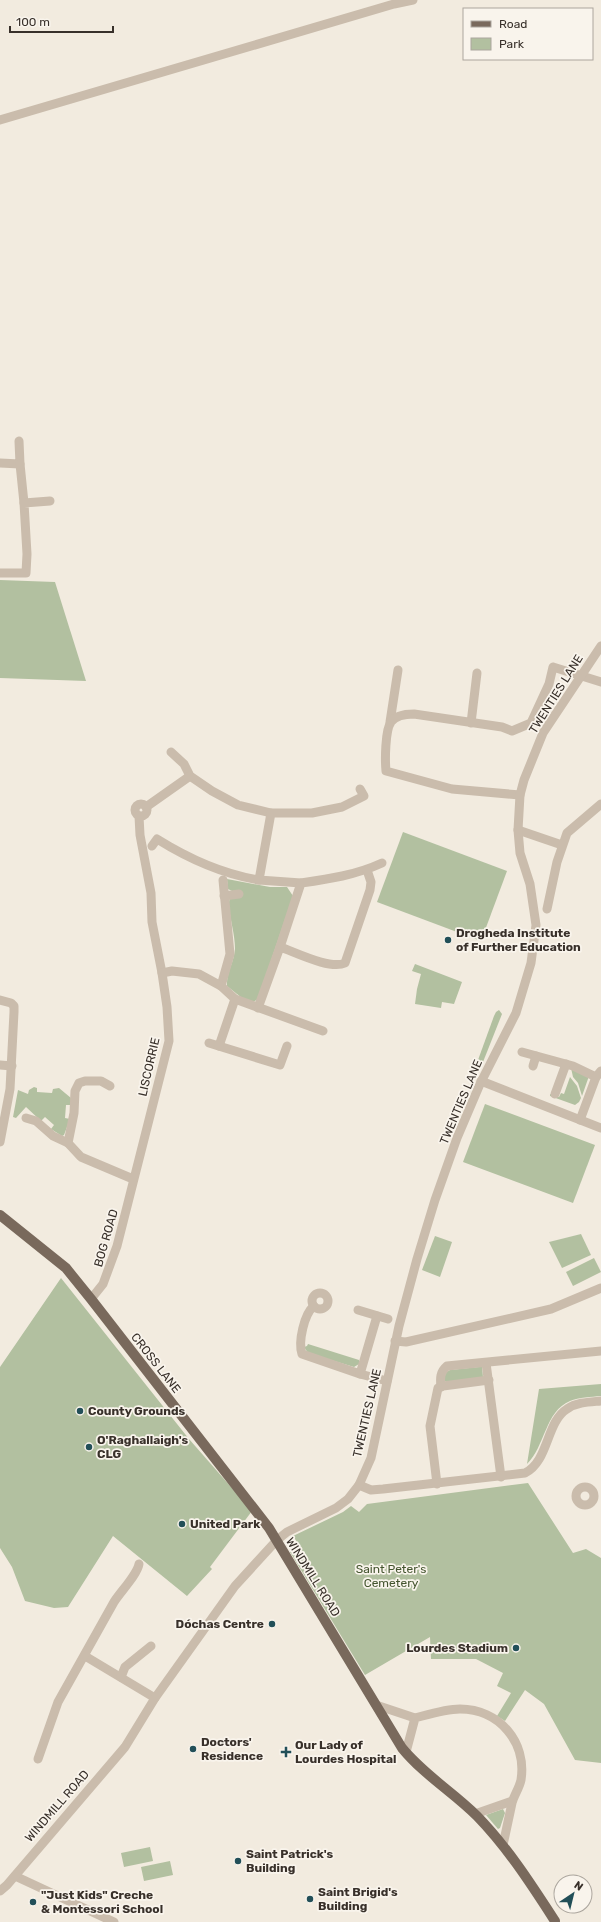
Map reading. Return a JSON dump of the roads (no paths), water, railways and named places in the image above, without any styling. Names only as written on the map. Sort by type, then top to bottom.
[{"type":"main road","name":"CROSS LANE","points":[[0,1215],[66,1268],[149,1376],[243,1492],[277,1540]]},
{"type":"main road","name":"WINDMILL ROAD","points":[[277,1540],[406,1752],[416,1764],[475,1814],[503,1845],[558,1922]]},
{"type":"street","points":[[0,120],[394,4],[413,0]]},
{"type":"street","points":[[0,573],[26,573],[27,554],[19,441]]},
{"type":"street","points":[[0,464],[20,464]]},
{"type":"street","points":[[24,503],[50,501]]},
{"type":"street","name":"TWENTIES LANE","points":[[277,1540],[287,1532],[336,1508],[348,1499],[359,1485],[371,1458],[396,1341],[417,1259],[435,1200],[457,1138],[481,1081],[516,1013],[527,978],[535,940],[536,925],[530,884],[520,853],[518,830],[520,795],[530,763],[544,733],[601,646]]},
{"type":"street","points":[[390,722],[400,715],[412,714],[502,727],[512,731],[531,723],[549,684],[553,667],[601,682]]},
{"type":"street","points":[[398,670],[387,738],[386,772],[452,789],[520,795]]},
{"type":"street","points":[[471,723],[477,673]]},
{"type":"street","points":[[170,752],[184,764],[190,776],[212,791],[238,805],[270,813],[312,813],[342,807],[364,796],[360,789]]},
{"type":"street","name":"LISCORRIE","points":[[133,1179],[169,1041],[167,1007],[152,922],[151,893],[140,835],[139,816],[146,813],[146,807],[190,776]]},
{"type":"street","points":[[547,909],[562,845],[567,833],[575,824],[601,804]]},
{"type":"street","points":[[260,880],[270,813]]},
{"type":"street","points":[[518,830],[562,845]]},
{"type":"street","points":[[152,846],[157,838],[196,862],[242,877],[260,880],[301,882],[334,878],[367,870],[382,863]]},
{"type":"street","points":[[280,947],[331,965],[340,965],[345,963],[370,890],[367,870]]},
{"type":"street","points":[[221,986],[230,954],[223,880]]},
{"type":"street","points":[[258,1008],[301,882]]},
{"type":"street","points":[[224,896],[239,894]]},
{"type":"street","points":[[162,973],[172,971],[199,974],[221,986],[235,999],[323,1031]]},
{"type":"street","points":[[219,1046],[235,999]]},
{"type":"street","points":[[0,1000],[11,1003],[14,1006],[12,1066],[6,1116],[0,1142]]},
{"type":"street","points":[[209,1043],[280,1065],[287,1046]]},
{"type":"street","points":[[522,1052],[598,1074],[580,1120]]},
{"type":"street","points":[[532,1066],[536,1056]]},
{"type":"street","points":[[555,1094],[566,1064]]},
{"type":"street","points":[[0,1065],[12,1066]]},
{"type":"street","points":[[68,1143],[74,1113],[75,1090],[79,1083],[85,1081],[101,1081],[110,1086]]},
{"type":"street","points":[[481,1081],[601,1128]]},
{"type":"street","points":[[26,1118],[36,1121],[54,1136],[68,1143],[81,1157],[133,1179]]},
{"type":"street","name":"BOG ROAD","points":[[91,1299],[103,1284],[109,1271],[123,1226],[133,1179]]},
{"type":"street","points":[[396,1341],[406,1342],[551,1309],[601,1288]]},
{"type":"street","points":[[314,1306],[310,1309],[301,1339],[300,1348],[302,1354],[360,1374],[387,1381]]},
{"type":"street","points":[[358,1310],[388,1319]]},
{"type":"street","points":[[360,1374],[377,1316]]},
{"type":"street","points":[[441,1387],[440,1376],[442,1370],[447,1366],[601,1351]]},
{"type":"street","points":[[486,1363],[501,1476]]},
{"type":"street","points":[[436,1484],[430,1426],[438,1388],[489,1380]]},
{"type":"street","points":[[359,1485],[371,1490],[525,1473],[534,1467],[556,1423],[568,1408],[580,1404],[601,1401]]},
{"type":"street","name":"WINDMILL ROAD","points":[[0,1891],[8,1886],[125,1747],[155,1698],[235,1586],[277,1540]]},
{"type":"street","points":[[38,1759],[54,1711],[114,1602],[123,1587],[138,1569],[139,1564]]},
{"type":"street","points":[[121,1677],[125,1667],[151,1646]]},
{"type":"street","points":[[85,1656],[155,1698]]},
{"type":"street","points":[[376,1705],[415,1718],[460,1709],[475,1710],[499,1720],[514,1737],[520,1752],[522,1768],[521,1781],[518,1792],[512,1801],[503,1845]]},
{"type":"street","points":[[406,1752],[415,1718]]},
{"type":"street","points":[[475,1814],[512,1801]]},
{"type":"street","points":[[15,1876],[114,1922]]},
{"type":"place","name":"Drogheda Institute of Further Education","points":[[448,940]]},
{"type":"place","name":"County Grounds","points":[[80,1411]]},
{"type":"place","name":"O'Raghallaigh's CLG","points":[[89,1447]]},
{"type":"place","name":"United Park","points":[[182,1524]]},
{"type":"place","name":"Dóchas Centre","points":[[272,1624]]},
{"type":"place","name":"Lourdes Stadium","points":[[516,1648]]},
{"type":"place","name":"Doctors' Residence","points":[[193,1749]]},
{"type":"place","name":"Our Lady of Lourdes Hospital","points":[[286,1752]]},
{"type":"place","name":"Saint Patrick's Building","points":[[238,1861]]},
{"type":"place","name":"Saint Brigid's Building","points":[[310,1899]]},
{"type":"place","name":"\"Just Kids\" Creche & Montessori School","points":[[33,1902]]},
{"type":"park label","name":"Saint Peter's Cemetery","points":[[391,1576]]}]
